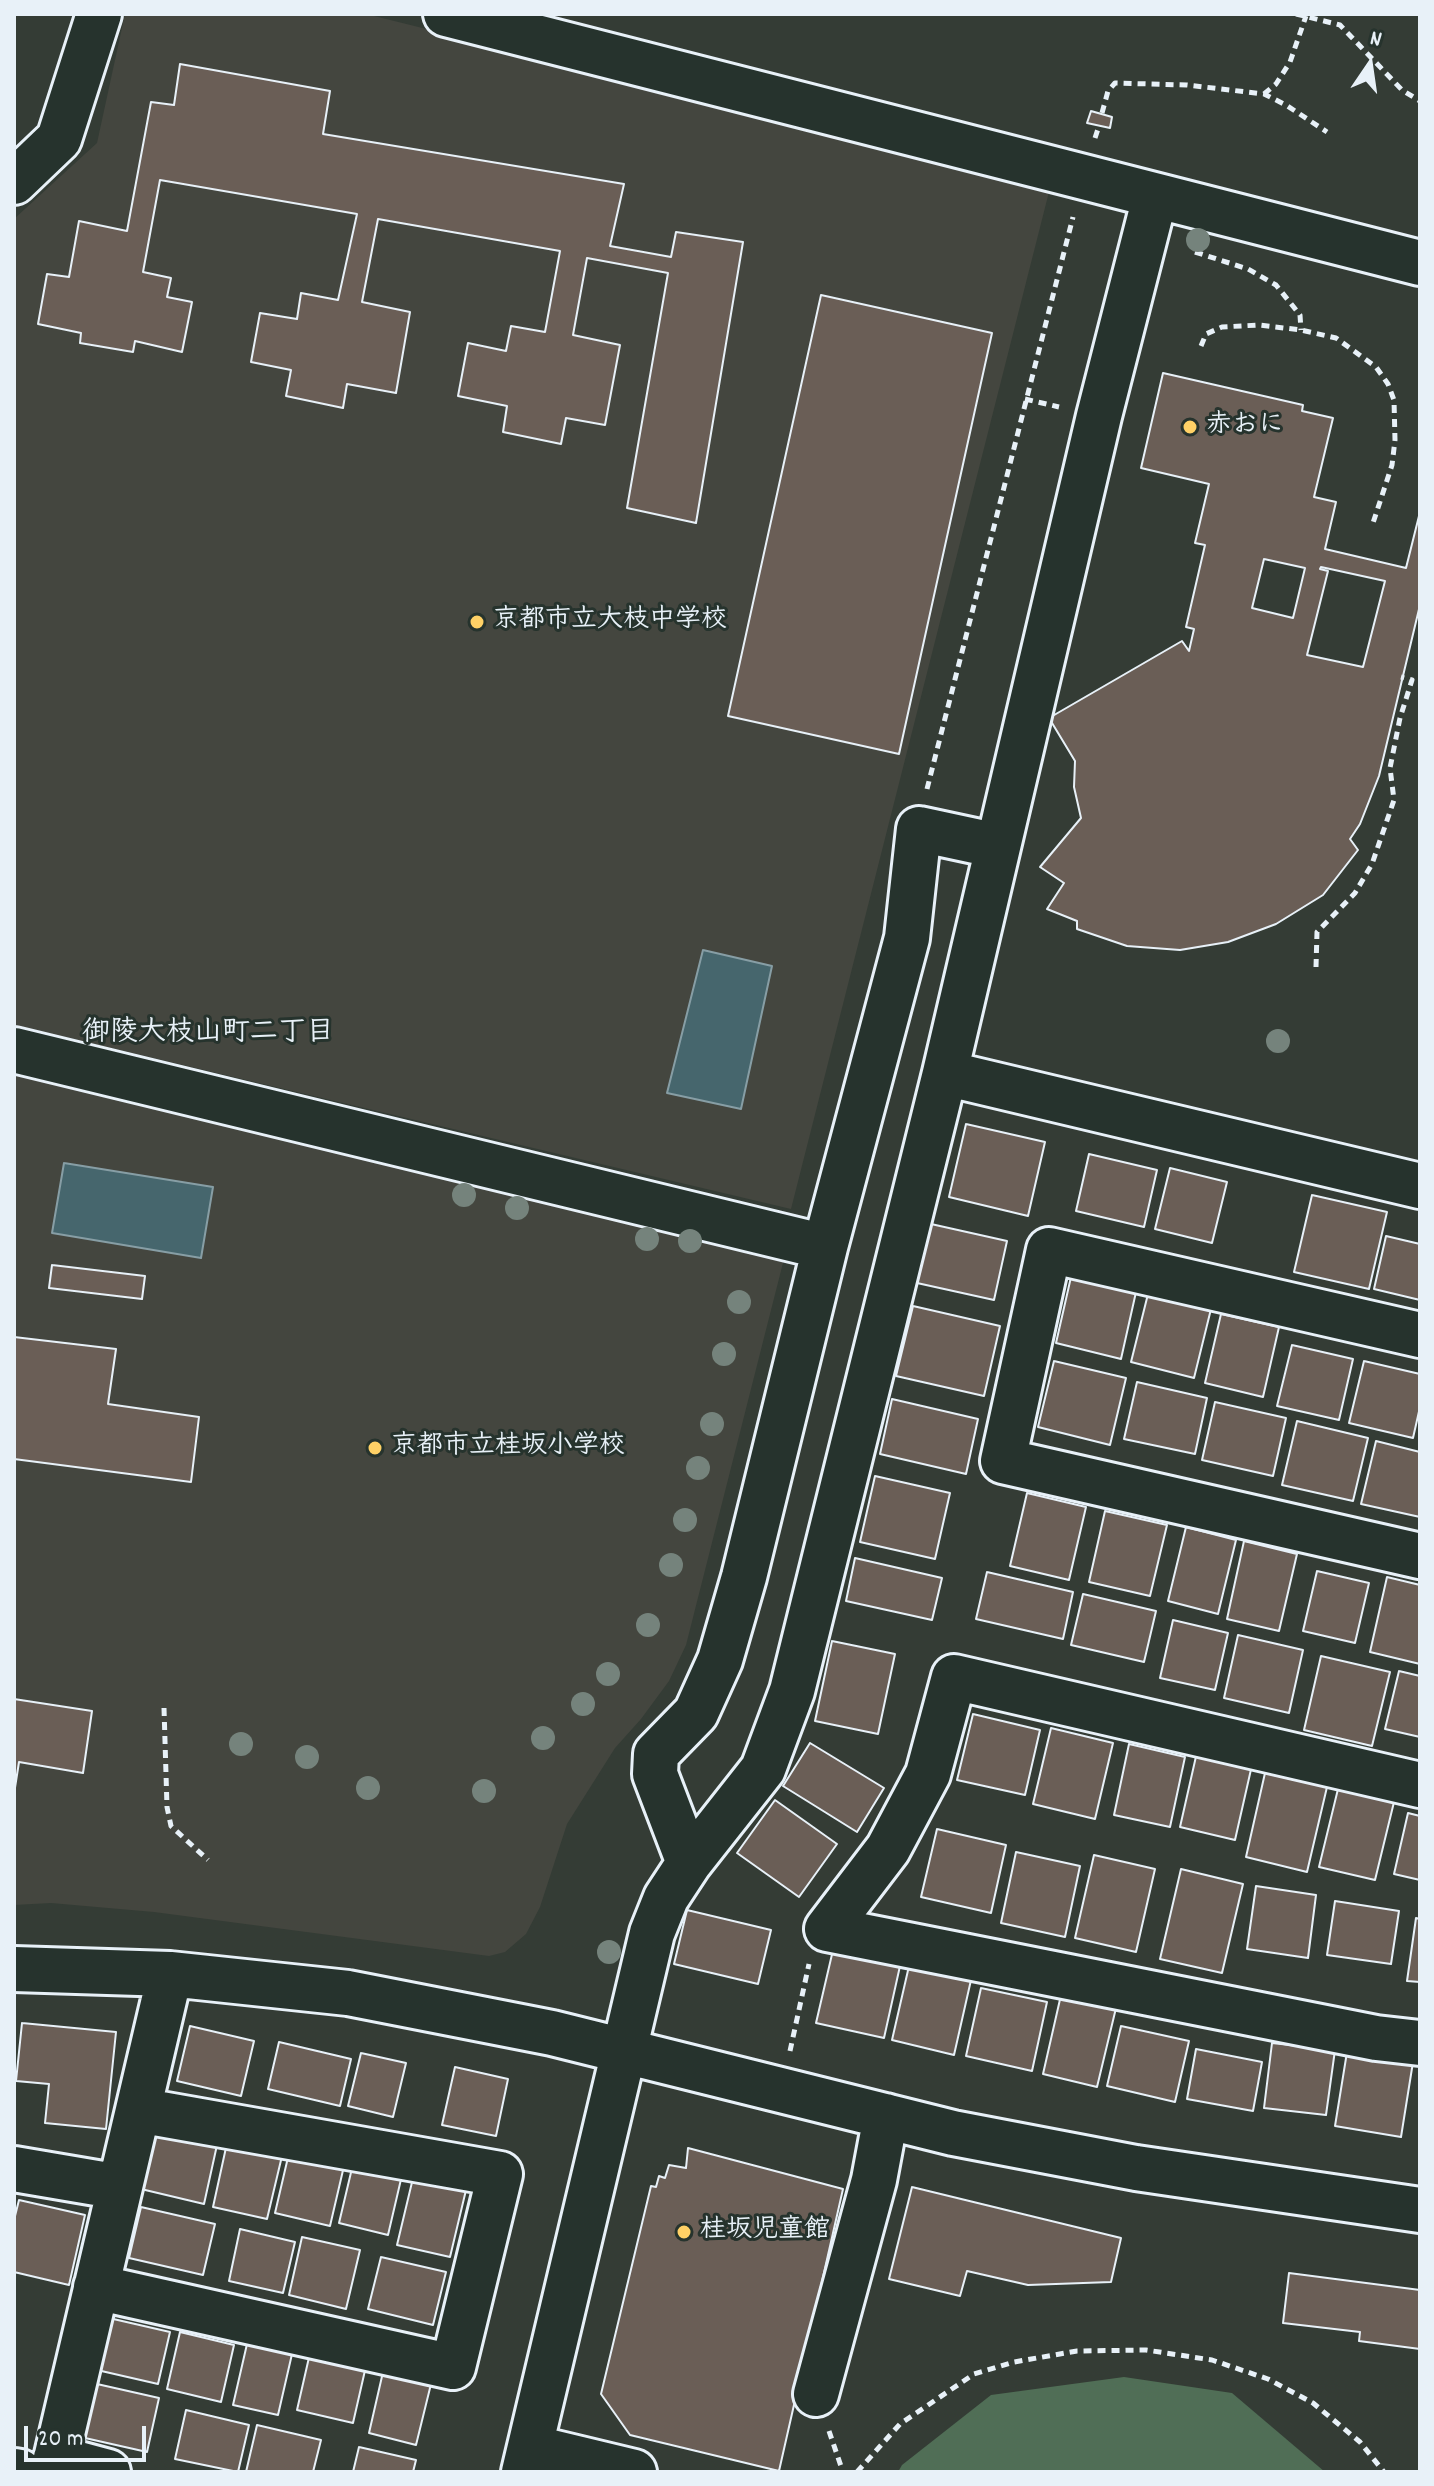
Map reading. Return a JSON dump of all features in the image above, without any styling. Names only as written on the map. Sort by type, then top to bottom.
[{"type":"street","points":[[14,182],[59,139],[99,14]]},
{"type":"street","points":[[446,14],[1420,263]]},
{"type":"street","points":[[634,2472],[527,2459],[652,1933],[666,1898],[689,1863],[763,1769],[792,1691],[945,1073],[991,845],[1155,197]]},
{"type":"street","points":[[689,1863],[661,1790],[656,1754],[696,1713],[720,1660],[744,1577],[825,1247],[907,938],[926,830],[991,845]]},
{"type":"street","points":[[14,1050],[825,1247]]},
{"type":"street","points":[[945,1073],[1420,1186]]},
{"type":"street","points":[[1420,1335],[1049,1250],[1003,1461],[1420,1556]]},
{"type":"street","points":[[1420,1785],[954,1677],[928,1774],[888,1849],[827,1929],[1376,2038],[1420,2043]]},
{"type":"street","points":[[14,1969],[170,1974],[348,1993],[552,2033],[953,2133],[1136,2168],[1420,2210]]},
{"type":"street","points":[[108,2472],[36,2468],[96,2287],[170,1974]]},
{"type":"street","points":[[96,2287],[453,2367],[500,2174],[138,2110]]},
{"type":"street","points":[[816,2394],[874,2180],[886,2116]]},
{"type":"street","points":[[14,2169],[120,2187]]},
{"type":"path","points":[[1296,14],[1340,25],[1402,90],[1420,101]]},
{"type":"path","points":[[1264,94],[1276,84],[1290,62],[1306,16]]},
{"type":"path","points":[[1102,113],[1108,91],[1115,83],[1187,85],[1264,94],[1327,132]]},
{"type":"path","points":[[926,830],[1025,399],[1099,126]]},
{"type":"path","points":[[1225,263],[1248,269],[1276,285],[1300,315],[1301,330]]},
{"type":"path","points":[[1201,346],[1206,334],[1222,327],[1259,325],[1301,330],[1336,338],[1376,367],[1394,400],[1395,440],[1392,465],[1373,523]]},
{"type":"path","points":[[1025,399],[1037,402]]},
{"type":"path","points":[[1316,967],[1317,932],[1355,893],[1372,864],[1394,800],[1390,768],[1400,718],[1412,680],[1401,677]]},
{"type":"path","points":[[164,1708],[167,1807],[171,1826],[208,1860]]},
{"type":"path","points":[[790,2051],[814,1942],[827,1929]]},
{"type":"path","points":[[857,2472],[900,2424],[974,2374],[1014,2362],[1077,2351],[1146,2350],[1212,2360],[1268,2379],[1313,2403],[1360,2442],[1384,2472]]},
{"type":"shaded area","name":"京都市立大枝中学校","points":[[125,14],[366,14],[1051,184],[791,1209],[14,1025],[14,219],[97,143]]},
{"type":"shaded area","name":"京都市立桂坂小学校","points":[[14,1067],[786,1251],[686,1645],[669,1681],[615,1748],[567,1824],[540,1907],[526,1934],[505,1952],[489,1956],[154,1912],[51,1903],[14,1905]]},
{"type":"green space","points":[[1124,2377],[1232,2393],[1325,2472],[898,2472],[902,2465],[991,2395]]},
{"type":"water","points":[[703,950],[772,966],[741,1109],[667,1093]]},
{"type":"water","points":[[64,1163],[213,1187],[201,1258],[52,1233]]},
{"type":"building","points":[[180,64],[330,91],[323,134],[624,184],[610,246],[671,257],[676,232],[743,242],[696,523],[627,508],[668,273],[587,258],[573,335],[620,345],[605,425],[566,418],[561,444],[503,432],[507,406],[458,396],[468,343],[506,351],[511,326],[545,332],[560,251],[378,219],[362,302],[410,312],[396,393],[347,384],[343,408],[286,396],[291,370],[251,362],[260,313],[297,319],[301,293],[338,300],[357,214],[160,180],[143,272],[171,278],[167,297],[192,302],[182,352],[135,341],[133,352],[80,343],[81,333],[38,324],[47,274],[69,277],[79,221],[127,231],[151,102],[174,105]]},
{"type":"building","points":[[1091,111],[1112,117],[1110,128],[1087,123]]},
{"type":"building","points":[[821,295],[992,333],[899,754],[728,716]]},
{"type":"building","points":[[1163,373],[1303,405],[1302,411],[1333,418],[1314,497],[1336,502],[1325,549],[1406,568],[1420,512],[1420,605],[1379,776],[1360,824],[1350,839],[1358,850],[1323,895],[1276,924],[1228,942],[1180,950],[1127,946],[1077,929],[1077,921],[1047,909],[1064,883],[1040,867],[1081,818],[1074,787],[1075,761],[1049,718],[1182,641],[1189,651],[1194,629],[1186,627],[1205,545],[1195,543],[1209,484],[1141,468]],"holes":[[[1264,559],[1305,568],[1293,618],[1252,608]],[[1321,567],[1385,581],[1363,667],[1307,655],[1328,571]]]},
{"type":"building","points":[[966,1124],[1045,1142],[1028,1216],[949,1197]]},
{"type":"building","points":[[1089,1154],[1157,1170],[1144,1227],[1076,1211]]},
{"type":"building","points":[[1170,1168],[1227,1182],[1212,1243],[1155,1229]]},
{"type":"building","points":[[1312,1195],[1387,1212],[1369,1289],[1294,1272]]},
{"type":"building","points":[[931,1224],[1007,1241],[994,1300],[917,1283]]},
{"type":"building","points":[[1386,1236],[1420,1244],[1420,1300],[1374,1289]]},
{"type":"building","points":[[52,1265],[145,1276],[142,1299],[49,1288]]},
{"type":"building","points":[[1071,1277],[1136,1292],[1121,1359],[1056,1343]]},
{"type":"building","points":[[1148,1294],[1211,1309],[1194,1378],[1131,1362]]},
{"type":"building","points":[[913,1306],[1000,1326],[984,1396],[896,1376]]},
{"type":"building","points":[[1221,1314],[1279,1327],[1263,1397],[1205,1383]]},
{"type":"building","points":[[14,1337],[116,1349],[108,1404],[199,1417],[191,1482],[14,1459]]},
{"type":"building","points":[[1292,1345],[1353,1359],[1339,1420],[1277,1406]]},
{"type":"building","points":[[1054,1361],[1126,1378],[1110,1445],[1038,1427]]},
{"type":"building","points":[[1364,1361],[1420,1374],[1420,1407],[1413,1438],[1349,1423]]},
{"type":"building","points":[[1137,1382],[1207,1398],[1195,1454],[1124,1439]]},
{"type":"building","points":[[892,1399],[978,1419],[966,1474],[880,1454]]},
{"type":"building","points":[[1215,1402],[1286,1418],[1273,1476],[1202,1460]]},
{"type":"building","points":[[1297,1421],[1368,1438],[1353,1501],[1282,1485]]},
{"type":"building","points":[[1376,1441],[1420,1452],[1420,1517],[1361,1504]]},
{"type":"building","points":[[875,1476],[950,1493],[935,1559],[860,1542]]},
{"type":"building","points":[[1027,1493],[1086,1507],[1069,1580],[1010,1566]]},
{"type":"building","points":[[1105,1511],[1167,1525],[1150,1596],[1089,1582]]},
{"type":"building","points":[[1186,1527],[1236,1540],[1218,1614],[1168,1601]]},
{"type":"building","points":[[1244,1541],[1297,1554],[1279,1631],[1227,1619]]},
{"type":"building","points":[[855,1558],[942,1578],[932,1620],[846,1601]]},
{"type":"building","points":[[1317,1571],[1369,1583],[1355,1643],[1303,1631]]},
{"type":"building","points":[[987,1572],[1073,1592],[1063,1639],[976,1619]]},
{"type":"building","points":[[1387,1577],[1420,1585],[1420,1664],[1370,1652]]},
{"type":"building","points":[[1083,1594],[1156,1611],[1144,1662],[1071,1645]]},
{"type":"building","points":[[1173,1620],[1228,1633],[1215,1690],[1160,1678]]},
{"type":"building","points":[[1238,1635],[1303,1650],[1289,1713],[1224,1698]]},
{"type":"building","points":[[832,1641],[895,1654],[878,1734],[815,1721]]},
{"type":"building","points":[[1321,1656],[1390,1672],[1372,1746],[1304,1730]]},
{"type":"building","points":[[1399,1671],[1420,1676],[1420,1737],[1385,1729]]},
{"type":"building","points":[[14,1699],[92,1711],[83,1773],[19,1762],[14,1794]]},
{"type":"building","points":[[973,1714],[1040,1730],[1025,1795],[957,1780]]},
{"type":"building","points":[[1051,1728],[1113,1743],[1095,1819],[1033,1804]]},
{"type":"building","points":[[810,1743],[884,1788],[857,1832],[783,1786]]},
{"type":"building","points":[[1129,1744],[1185,1757],[1170,1827],[1114,1815]]},
{"type":"building","points":[[1197,1752],[1252,1765],[1235,1840],[1180,1827]]},
{"type":"building","points":[[1265,1773],[1327,1787],[1307,1872],[1246,1857]]},
{"type":"building","points":[[1338,1789],[1394,1802],[1375,1880],[1319,1867]]},
{"type":"building","points":[[775,1800],[837,1844],[799,1897],[737,1853]]},
{"type":"building","points":[[1408,1813],[1420,1816],[1420,1880],[1394,1874]]},
{"type":"building","points":[[937,1829],[1006,1845],[991,1913],[921,1897]]},
{"type":"building","points":[[1016,1852],[1080,1866],[1065,1937],[1001,1923]]},
{"type":"building","points":[[1094,1855],[1155,1869],[1136,1952],[1075,1938]]},
{"type":"building","points":[[1181,1869],[1243,1884],[1222,1973],[1160,1959]]},
{"type":"building","points":[[1256,1886],[1316,1895],[1308,1958],[1247,1949]]},
{"type":"building","points":[[1335,1901],[1399,1911],[1391,1964],[1327,1955]]},
{"type":"building","points":[[687,1910],[771,1930],[758,1984],[674,1964]]},
{"type":"building","points":[[1416,1918],[1420,1919],[1420,1982],[1407,1981]]},
{"type":"building","points":[[833,1950],[900,1966],[884,2038],[816,2023]]},
{"type":"building","points":[[909,1966],[971,1980],[954,2055],[892,2040]]},
{"type":"building","points":[[981,1988],[1047,2002],[1032,2071],[966,2056]]},
{"type":"building","points":[[1061,1995],[1116,2008],[1097,2087],[1043,2074]]},
{"type":"building","points":[[22,2023],[116,2032],[106,2129],[45,2123],[49,2084],[16,2081]]},
{"type":"building","points":[[190,2026],[254,2041],[241,2096],[177,2081]]},
{"type":"building","points":[[1121,2026],[1189,2041],[1175,2102],[1107,2086]]},
{"type":"building","points":[[279,2042],[351,2059],[340,2106],[268,2089]]},
{"type":"building","points":[[1272,2043],[1335,2050],[1326,2115],[1264,2108]]},
{"type":"building","points":[[1196,2049],[1262,2062],[1253,2111],[1187,2099]]},
{"type":"building","points":[[1347,2052],[1413,2062],[1401,2137],[1335,2126]]},
{"type":"building","points":[[361,2053],[406,2063],[393,2117],[348,2106]]},
{"type":"building","points":[[455,2067],[508,2079],[496,2136],[442,2125]]},
{"type":"building","points":[[154,2131],[217,2145],[204,2204],[141,2189]]},
{"type":"building","points":[[227,2143],[282,2156],[267,2219],[213,2207]]},
{"type":"building","points":[[688,2148],[843,2189],[779,2471],[630,2435],[601,2394],[651,2186],[656,2187],[659,2176],[665,2178],[669,2165],[686,2168]]},
{"type":"building","points":[[289,2153],[344,2166],[330,2226],[275,2213]]},
{"type":"building","points":[[353,2164],[402,2175],[388,2235],[339,2223]]},
{"type":"building","points":[[413,2178],[466,2190],[450,2257],[397,2245]]},
{"type":"building","points":[[912,2187],[1121,2238],[1111,2282],[1028,2285],[967,2271],[960,2296],[889,2279]]},
{"type":"building","points":[[19,2200],[85,2215],[69,2285],[14,2272],[14,2220]]},
{"type":"building","points":[[141,2207],[215,2224],[203,2275],[129,2258]]},
{"type":"building","points":[[240,2229],[295,2242],[283,2293],[229,2281]]},
{"type":"building","points":[[302,2237],[360,2250],[346,2309],[289,2295]]},
{"type":"building","points":[[381,2257],[446,2272],[433,2325],[368,2309]]},
{"type":"building","points":[[1289,2273],[1420,2290],[1420,2349],[1359,2341],[1360,2332],[1283,2323]]},
{"type":"building","points":[[109,2318],[170,2332],[158,2384],[97,2370]]},
{"type":"building","points":[[180,2332],[234,2345],[221,2402],[167,2389]]},
{"type":"building","points":[[247,2344],[292,2354],[278,2415],[233,2405]]},
{"type":"building","points":[[310,2353],[366,2366],[353,2423],[297,2410]]},
{"type":"building","points":[[383,2372],[431,2384],[416,2445],[369,2433]]},
{"type":"building","points":[[97,2384],[159,2398],[147,2452],[85,2438]]},
{"type":"building","points":[[186,2410],[249,2425],[238,2472],[175,2459]]},
{"type":"building","points":[[257,2425],[321,2440],[313,2472],[246,2472]]},
{"type":"building","points":[[359,2447],[416,2460],[413,2472],[353,2472]]},
{"type":"place","name":"赤おに","points":[[1190,427]]},
{"type":"place","name":"京都市立大枝中学校","points":[[477,622]]},
{"type":"place","name":"京都市立桂坂小学校","points":[[375,1448]]},
{"type":"place","name":"桂坂児童館","points":[[684,2232]]},
{"type":"district","name":"御陵大枝山町二丁目","points":[[208,1035]]}]
